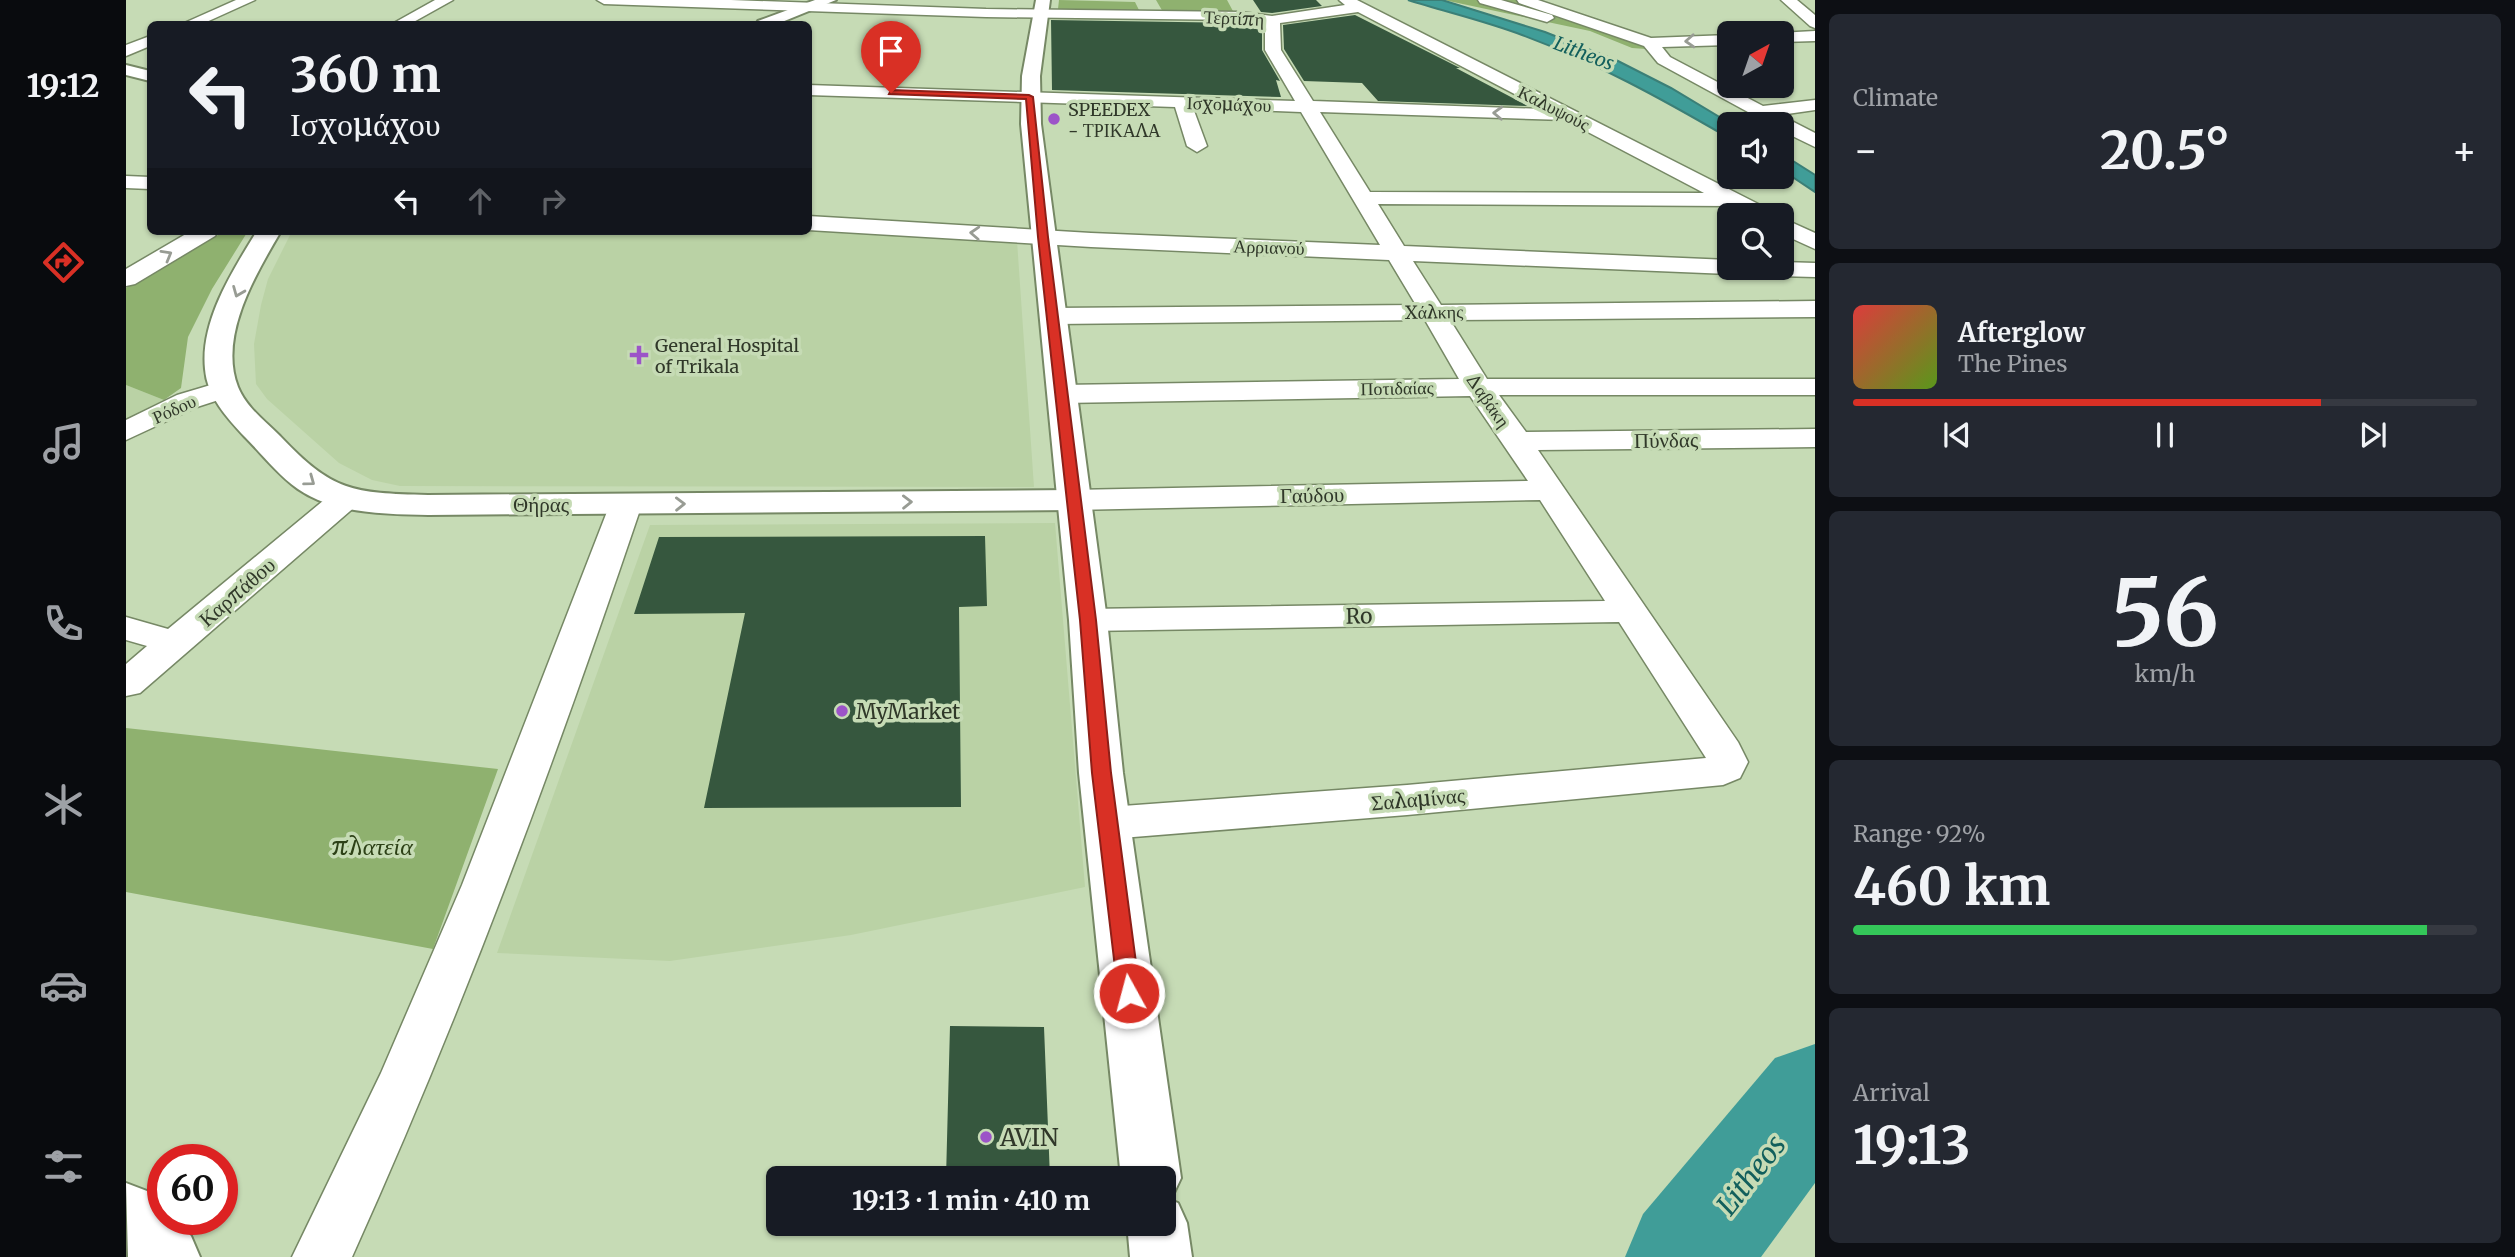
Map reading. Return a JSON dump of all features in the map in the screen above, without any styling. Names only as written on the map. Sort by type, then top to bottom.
[{"type":"main road","points":[[772,21],[829,0]]},
{"type":"main road","points":[[1043,7],[1029,97],[1088,620],[1101,773],[1150,1166]]},
{"type":"main road","points":[[224,389],[219,368],[222,331],[241,284],[267,235]]},
{"type":"main road","name":"Θήρας","points":[[224,389],[253,427],[295,469],[317,487],[346,498],[398,503],[626,504],[1073,500]]},
{"type":"main road","points":[[126,1211],[169,1257]]},
{"type":"main road","points":[[1159,1236],[1161,1257]]},
{"type":"street","points":[[197,21],[248,0]]},
{"type":"street","points":[[406,21],[446,0]]},
{"type":"street","name":"Τερτίπη","points":[[604,0],[811,7],[1043,7],[1241,16],[1272,20],[1354,4]]},
{"type":"street","points":[[1231,0],[1241,16]]},
{"type":"street","points":[[1485,0],[1655,50],[1717,42]]},
{"type":"street","points":[[1524,0],[1655,50],[1680,68],[1764,111],[1815,141]]},
{"type":"street","points":[[1788,0],[1815,23]]},
{"type":"street","points":[[616,17],[639,1]]},
{"type":"street","name":"Καλυψούς","points":[[1354,4],[1737,203]]},
{"type":"street","name":"Δαβάκη","points":[[1272,20],[1273,50],[1431,313],[1727,756],[1726,768]]},
{"type":"street","points":[[1794,37],[1815,36]]},
{"type":"street","points":[[126,51],[147,42]]},
{"type":"street","points":[[1680,68],[1717,72]]},
{"type":"street","name":"Ισχομάχου","points":[[812,90],[1566,115]]},
{"type":"street","points":[[1774,98],[1815,118]]},
{"type":"street","points":[[1181,102],[1197,146]]},
{"type":"street","points":[[1764,111],[1815,105]]},
{"type":"street","points":[[126,182],[147,183]]},
{"type":"street","points":[[1362,198],[1731,200]]},
{"type":"street","name":"Αρριανού","points":[[812,223],[1043,237],[1717,266]]},
{"type":"street","points":[[1794,231],[1815,242]]},
{"type":"street","points":[[126,279],[200,235]]},
{"type":"street","points":[[1794,269],[1815,270]]},
{"type":"street","name":"Χάλκης","points":[[1054,316],[1815,309]]},
{"type":"street","name":"Ποτιδαίας","points":[[1062,394],[1478,387],[1815,387]]},
{"type":"street","name":"Ρόδου","points":[[126,431],[187,401],[224,389]]},
{"type":"street","name":"Πύνδας","points":[[1517,441],[1815,438]]},
{"type":"street","name":"Γαύδου","points":[[1073,500],[1550,490]]},
{"type":"street","name":"Καρπάθου","points":[[126,684],[346,498]]},
{"type":"street","points":[[322,1257],[419,1046],[477,905],[559,695],[626,504]]},
{"type":"street","name":"Ro","points":[[1088,620],[1630,611]]},
{"type":"street","points":[[126,628],[176,643]]},
{"type":"street","name":"Σαλαμίνας","points":[[1109,822],[1582,785],[1699,774],[1726,768]]},
{"type":"shaded area","name":"General Hospital of Trikala","points":[[812,230],[1017,241],[1034,487],[400,486],[372,480],[339,463],[267,399],[256,384],[254,344],[268,279],[290,235],[812,235]]},
{"type":"shaded area","points":[[126,385],[164,400],[126,418]]},
{"type":"shaded area","points":[[1055,523],[1085,887],[851,935],[670,961],[497,953],[650,525]]},
{"type":"green space","points":[[1059,0],[1135,2],[1140,12],[1064,10],[1058,9]]},
{"type":"green space","points":[[1156,0],[1227,0],[1234,13],[1163,12]]},
{"type":"green space","points":[[1444,0],[1518,0],[1646,44],[1646,49],[1632,48],[1590,31]]},
{"type":"green space","points":[[218,235],[246,235],[212,289],[188,337],[181,388],[164,400],[126,385],[126,288]]},
{"type":"green space","name":"πλατεία","points":[[126,728],[498,769],[433,949],[126,892]]},
{"type":"water","points":[[1408,0],[1442,0],[1545,32],[1618,61],[1717,116],[1717,131],[1602,69],[1508,30]]},
{"type":"water","points":[[1794,162],[1815,175],[1815,192],[1794,178]]},
{"type":"building","points":[[1253,0],[1316,0],[1322,6],[1272,13],[1261,12]]},
{"type":"building","points":[[1355,15],[1528,106],[1378,101],[1362,83],[1304,81],[1284,49],[1283,25]]},
{"type":"building","points":[[1051,20],[1241,23],[1262,26],[1262,50],[1280,81],[1276,80],[1281,97],[1052,90]]},
{"type":"building","name":"MyMarket","points":[[985,536],[987,606],[959,607],[961,807],[704,808],[745,613],[634,614],[659,537]]},
{"type":"building","points":[[950,1026],[1044,1027],[1050,1166],[946,1166]]},
{"type":"waterway","name":"Litheos","points":[[1687,1257],[1815,1093]]},
{"type":"place","name":"SPEEDEX - ΤΡΙΚΑΛΑ","points":[[1054,119]]},
{"type":"place","name":"General Hospital of Trikala","points":[[639,355]]},
{"type":"place","name":"MyMarket","points":[[842,711]]},
{"type":"place","name":"AVIN","points":[[986,1137]]},
{"type":"route","points":[[891,93],[1029,97],[1088,620],[1101,773],[1129,993]]}]
